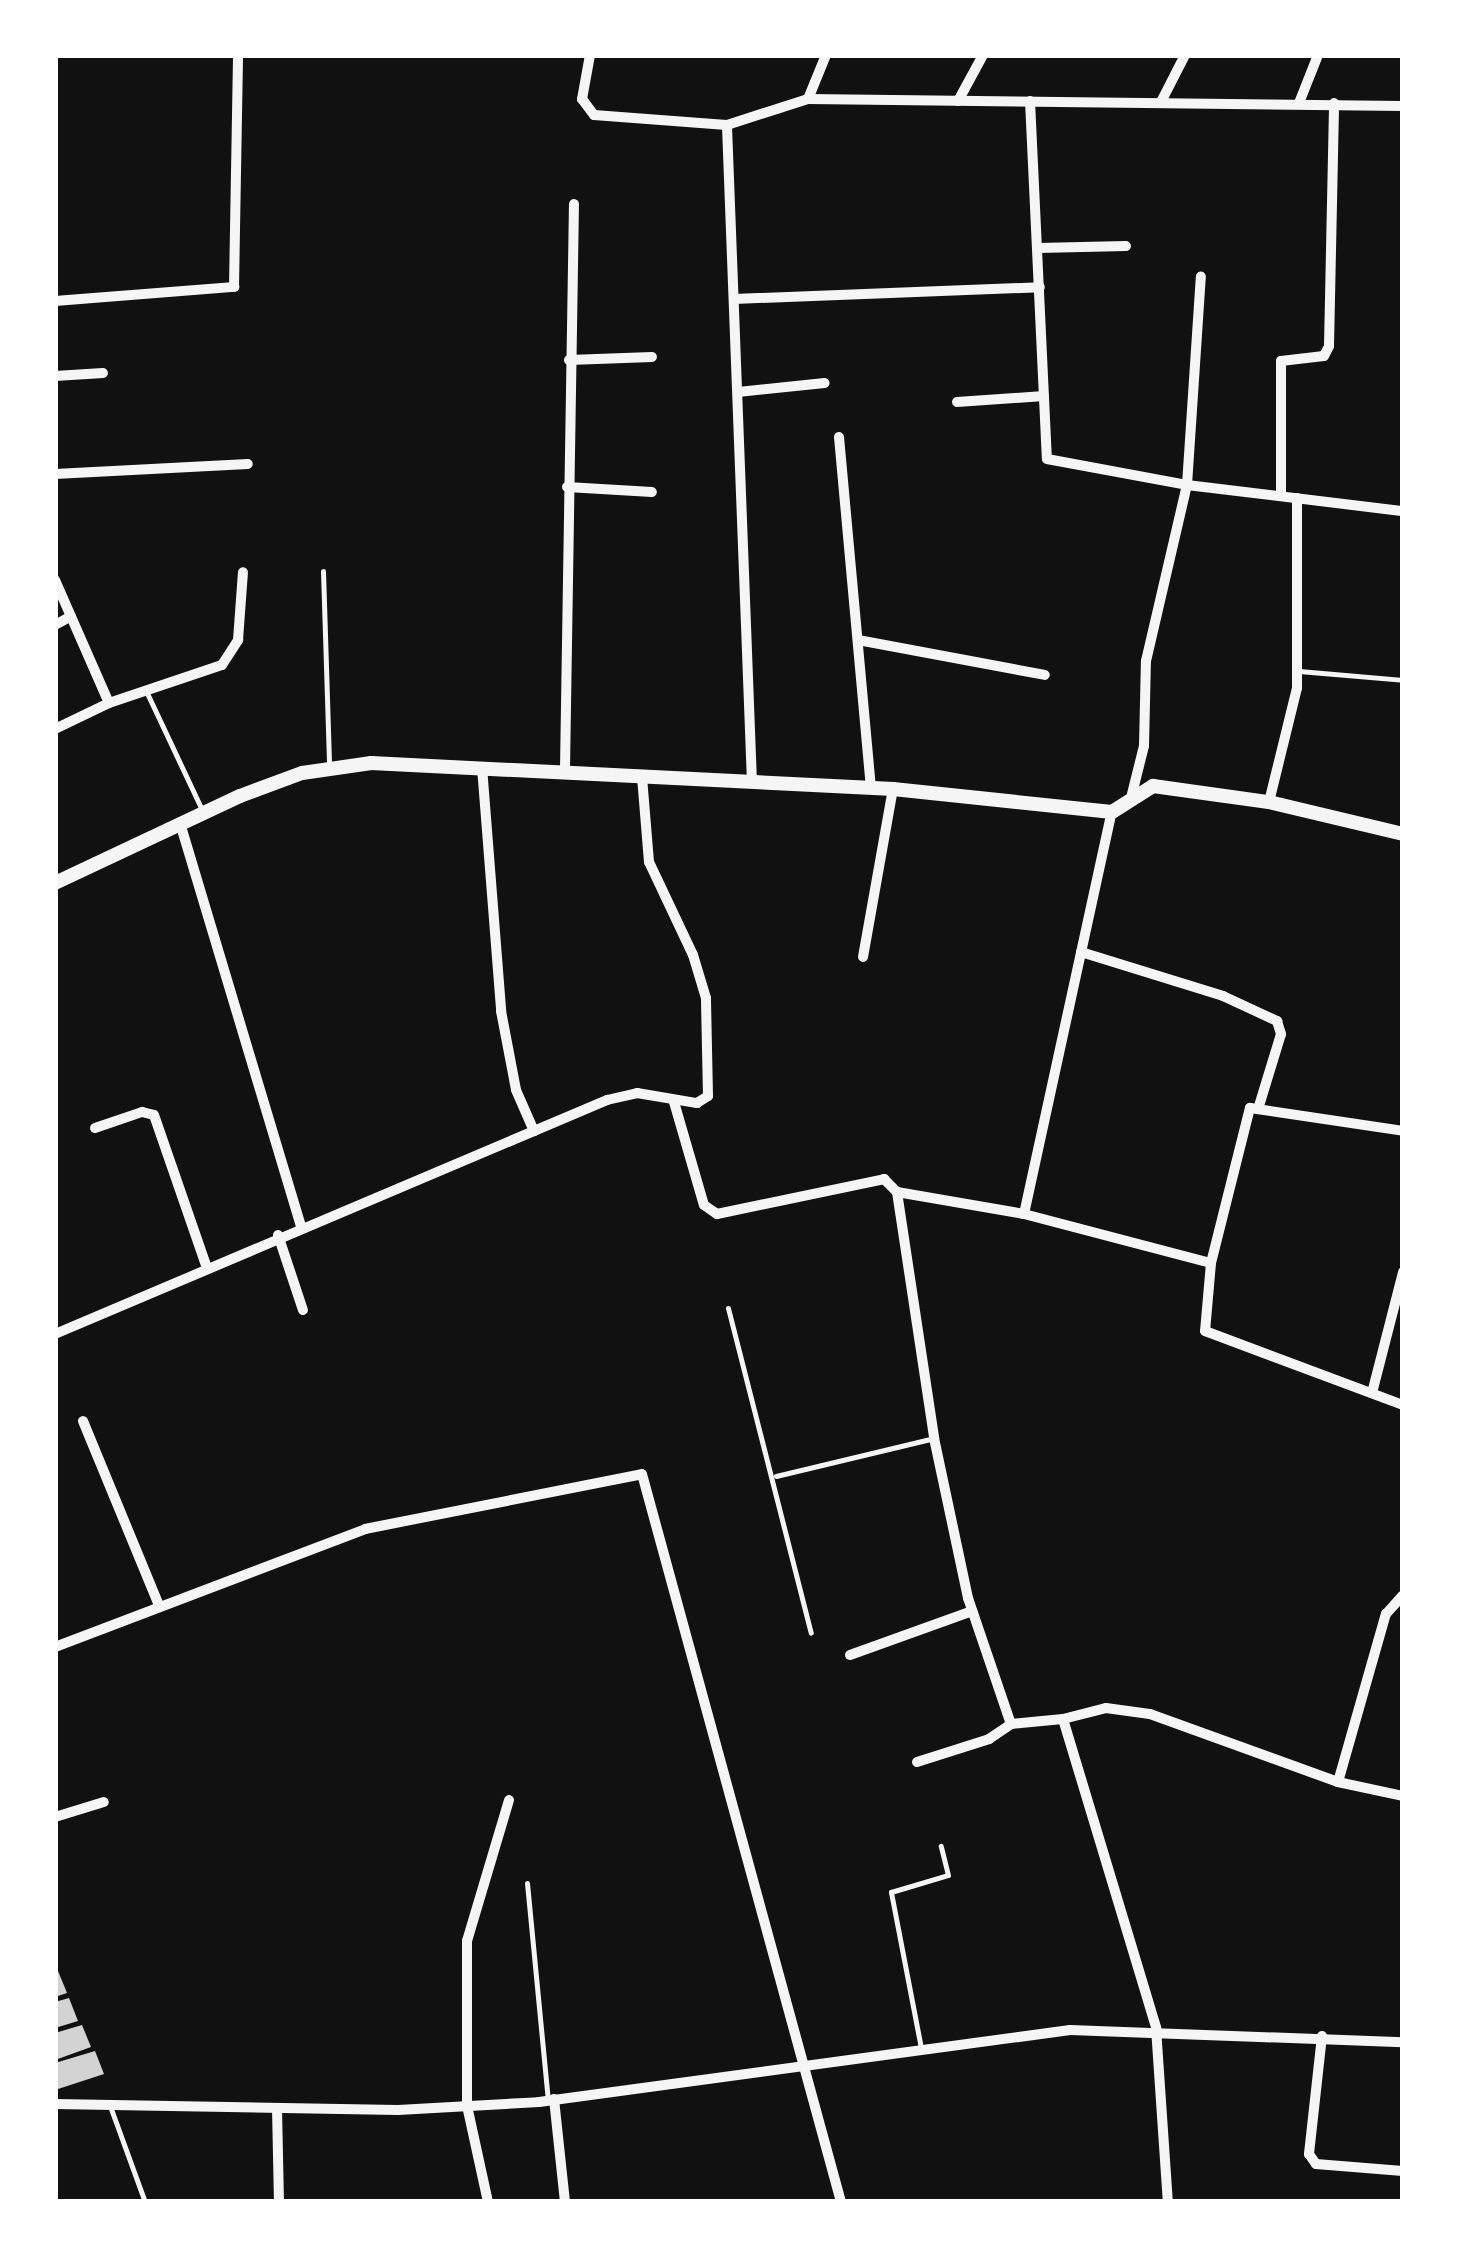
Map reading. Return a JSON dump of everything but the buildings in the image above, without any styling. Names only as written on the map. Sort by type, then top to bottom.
[{"type":"street","points":[[55,301],[234,287],[238,55]]},
{"type":"street","points":[[590,55],[582,99],[594,115],[727,126],[808,99],[1403,104]]},
{"type":"street","points":[[808,99],[826,55]]},
{"type":"street","points":[[958,101],[983,55]]},
{"type":"street","points":[[1161,102],[1184,55]]},
{"type":"street","points":[[1300,103],[1318,55]]},
{"type":"street","points":[[1030,101],[1047,459],[1187,486],[1403,511]]},
{"type":"street","points":[[1280,496],[1281,361],[1328,350],[1334,103]]},
{"type":"street","points":[[727,126],[752,783]]},
{"type":"street","points":[[564,769],[568,360],[574,204]]},
{"type":"street","points":[[1038,248],[1126,246]]},
{"type":"street","points":[[1132,794],[1144,746],[1146,661],[1187,486],[1201,276]]},
{"type":"street","points":[[734,299],[1040,287]]},
{"type":"street","points":[[568,360],[652,357]]},
{"type":"street","points":[[55,376],[104,374]]},
{"type":"street","points":[[738,392],[824,382]]},
{"type":"street","points":[[957,402],[1044,396]]},
{"type":"street","points":[[839,437],[871,788]]},
{"type":"street","points":[[55,474],[248,464]]},
{"type":"street","points":[[567,488],[652,492]]},
{"type":"street","points":[[1270,802],[1298,671],[1297,498]]},
{"type":"street","points":[[55,729],[110,703],[210,672],[233,654],[243,572]]},
{"type":"street","points":[[55,580],[110,703]]},
{"type":"street","points":[[55,625],[71,616]]},
{"type":"street","points":[[858,640],[1045,675]]},
{"type":"street","points":[[55,883],[204,812],[302,773],[371,763],[564,769],[871,788],[1112,812]]},
{"type":"street","points":[[482,766],[501,1011],[516,1090],[534,1131]]},
{"type":"street","points":[[55,1334],[278,1235],[637,1093],[697,1103],[708,1096],[706,998],[649,862],[642,776]]},
{"type":"street","points":[[1024,1214],[1112,812],[1132,794],[1153,786],[1270,802],[1403,834]]},
{"type":"street","points":[[863,957],[894,790]]},
{"type":"street","points":[[180,823],[302,1226]]},
{"type":"street","points":[[1080,952],[1224,996],[1279,1023],[1259,1106]]},
{"type":"street","points":[[674,1102],[704,1205],[717,1214],[884,1179],[896,1192],[934,1438],[972,1611],[1011,1724]]},
{"type":"street","points":[[1402,1132],[1259,1106],[1248,1111],[1210,1263],[1205,1330],[1403,1405]]},
{"type":"street","points":[[96,1128],[142,1112],[154,1114],[206,1265]]},
{"type":"street","points":[[896,1192],[1024,1214],[1210,1263]]},
{"type":"street","points":[[278,1235],[304,1310]]},
{"type":"street","points":[[1372,1393],[1403,1272]]},
{"type":"street","points":[[83,1421],[158,1604]]},
{"type":"street","points":[[55,1647],[158,1604],[365,1530],[642,1474],[841,2202]]},
{"type":"street","points":[[1338,1782],[1386,1614],[1403,1595]]},
{"type":"street","points":[[850,1654],[972,1611]]},
{"type":"street","points":[[917,1762],[989,1739],[1011,1724],[1063,1719],[1106,1708],[1150,1714],[1338,1782],[1403,1796]]},
{"type":"street","points":[[1063,1719],[1156,2028],[1168,2202]]},
{"type":"street","points":[[488,2202],[468,2106],[467,1941],[508,1800]]},
{"type":"street","points":[[55,1817],[104,1802]]},
{"type":"street","points":[[55,2104],[278,2108],[468,2106],[551,2100],[805,2062],[1070,2030],[1156,2028],[1403,2042]]},
{"type":"street","points":[[1322,2036],[1310,2154],[1316,2164],[1403,2171]]},
{"type":"street","points":[[551,2100],[565,2202]]},
{"type":"street","points":[[278,2108],[279,2202]]},
{"type":"lane","points":[[322,571],[329,769]]},
{"type":"lane","points":[[1298,671],[1403,680]]},
{"type":"lane","points":[[146,692],[204,812]]},
{"type":"lane","points":[[728,1308],[775,1476],[810,1634]]},
{"type":"lane","points":[[775,1476],[934,1438]]},
{"type":"lane","points":[[920,2048],[891,1892],[948,1875],[941,1846]]},
{"type":"lane","points":[[527,1883],[551,2100]]},
{"type":"lane","points":[[110,2105],[145,2202]]}]
